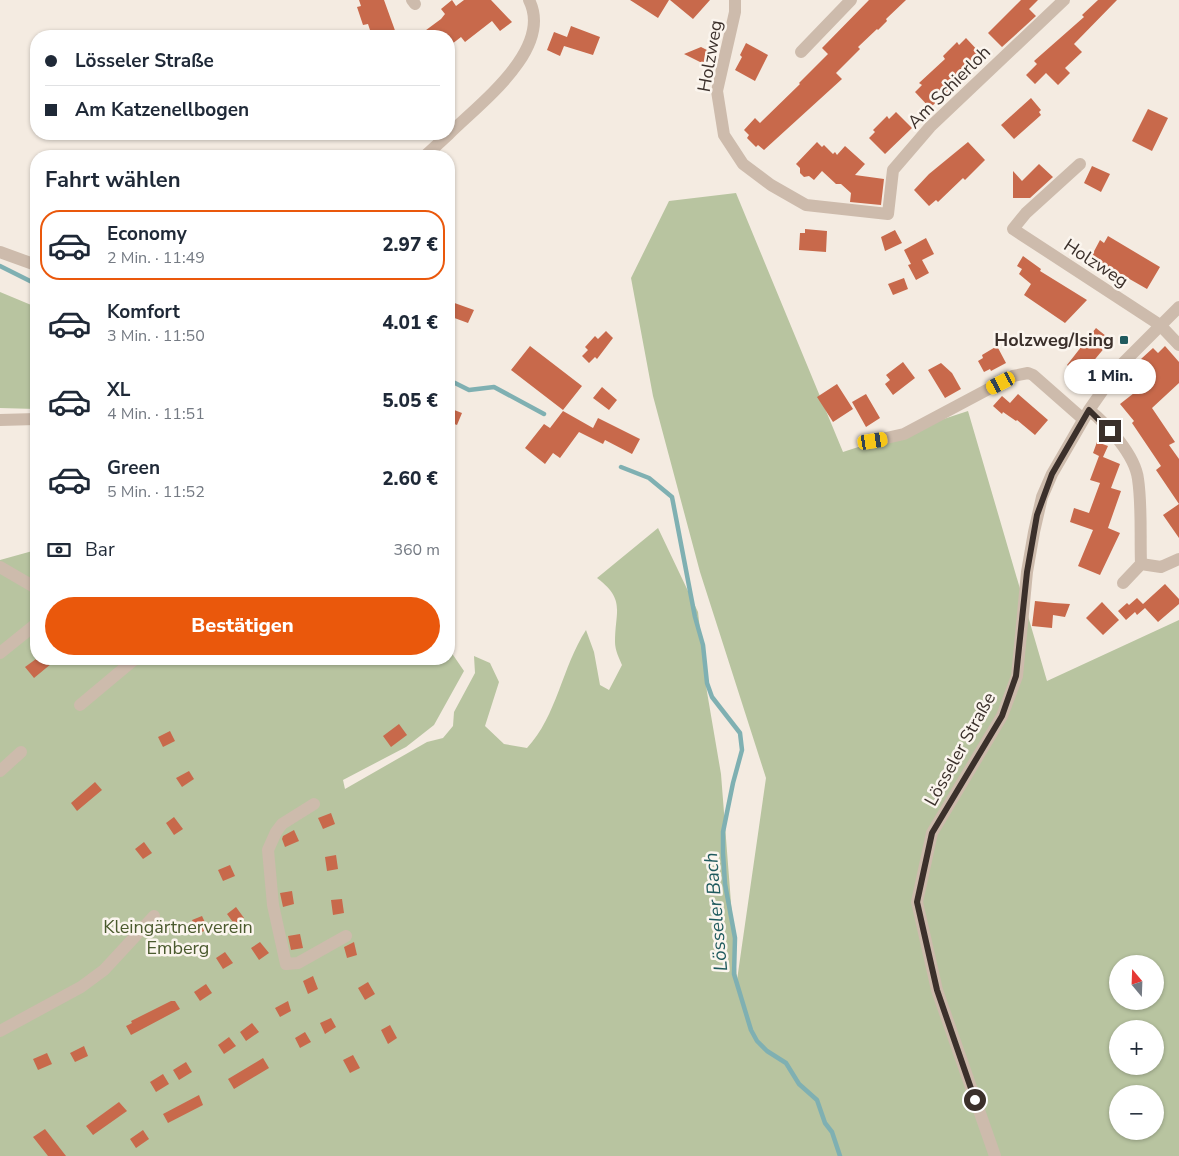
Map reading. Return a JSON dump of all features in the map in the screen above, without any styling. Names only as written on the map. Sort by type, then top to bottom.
[{"type":"street","points":[[455,128],[514,70],[528,46],[534,18],[529,0]]},
{"type":"street","name":"Holzweg","points":[[735,0],[735,12],[718,91],[724,135],[743,164],[772,185],[806,204],[888,214]]},
{"type":"street","points":[[801,52],[851,0]]},
{"type":"street","name":"Am Schierloh","points":[[888,214],[893,170],[930,127],[1064,0]]},
{"type":"street","points":[[432,150],[442,140]]},
{"type":"street","name":"Holzweg","points":[[1080,164],[1026,213],[1013,229],[1160,325]]},
{"type":"street","points":[[0,252],[30,263]]},
{"type":"street","name":"Lösseler Straße","points":[[995,1156],[937,990],[917,902],[932,833],[1002,716],[1016,676],[1027,572],[1037,515],[1052,474],[1086,415],[1119,367],[1179,307]]},
{"type":"street","points":[[1160,325],[1179,346]]},
{"type":"street","points":[[873,441],[904,434],[1013,376],[1028,373],[1033,375],[1086,415],[1098,418],[1122,444],[1138,477],[1140,564],[1123,584]]},
{"type":"street","points":[[0,420],[30,419]]},
{"type":"street","points":[[1140,564],[1161,567],[1179,559]]},
{"type":"street","points":[[0,567],[30,584]]},
{"type":"street","points":[[0,653],[30,629]]},
{"type":"street","points":[[80,705],[128,665]]},
{"type":"street","points":[[0,770],[21,752]]},
{"type":"street","points":[[314,804],[282,824],[268,850],[273,904],[286,964],[298,963],[346,936]]},
{"type":"street","points":[[0,1031],[88,982],[104,970],[154,916]]},
{"type":"green space","name":"Kleingärtnerverein Emberg","points":[[736,193],[843,452],[968,411],[1047,681],[1179,620],[1179,1156],[0,1156],[0,560],[30,552],[30,665],[455,665],[455,658],[464,671],[434,725],[406,747],[343,780],[345,789],[427,742],[443,738],[453,726],[454,712],[475,673],[474,656],[490,663],[499,682],[485,726],[504,744],[527,748],[537,735],[553,706],[571,660],[586,630],[594,652],[600,685],[609,690],[622,665],[615,645],[617,607],[612,593],[597,578],[658,528],[698,612],[707,692],[721,774],[737,980],[766,778],[700,572],[653,396],[631,278],[669,201]]},
{"type":"green space","points":[[0,292],[30,304],[30,409],[0,408]]},
{"type":"building","points":[[359,0],[384,0],[395,30],[370,30],[368,24],[363,25],[357,7],[361,6]]},
{"type":"building","points":[[452,0],[456,6],[464,0],[491,0],[512,22],[500,31],[492,21],[465,42],[461,37],[455,42],[455,30],[426,30],[445,14],[441,9]]},
{"type":"building","points":[[630,0],[669,0],[658,18]]},
{"type":"building","points":[[670,0],[710,0],[693,19]]},
{"type":"building","points":[[869,0],[906,0],[886,19],[887,21],[878,30],[858,47],[860,49],[836,73],[842,79],[764,150],[758,145],[756,147],[747,138],[749,135],[744,130],[755,118],[760,123],[800,84],[828,54],[822,48]]},
{"type":"building","points":[[1021,0],[1038,0],[1029,9],[1036,16],[1002,47],[988,33]]},
{"type":"building","points":[[1098,0],[1117,0],[1074,44],[1082,52],[1065,68],[1070,73],[1058,85],[1046,73],[1035,84],[1026,75],[1037,64],[1034,61],[1084,17],[1082,15]]},
{"type":"building","points":[[571,26],[600,37],[593,55],[564,46],[560,56],[547,50],[554,32],[567,37]]},
{"type":"building","points":[[966,38],[981,54],[965,70],[964,76],[930,108],[915,92],[922,85],[919,83],[945,59],[943,56],[957,42],[959,45]]},
{"type":"building","points":[[746,43],[768,55],[755,81],[735,70],[742,57],[740,55]]},
{"type":"building","points":[[701,47],[713,53],[706,65],[684,54]]},
{"type":"building","points":[[1031,98],[1041,110],[1039,112],[1041,115],[1014,139],[1001,125]]},
{"type":"building","points":[[1148,109],[1168,118],[1152,151],[1132,141]]},
{"type":"building","points":[[896,112],[912,128],[885,154],[869,138],[875,132],[873,130],[887,116],[889,119]]},
{"type":"building","points":[[817,142],[837,155],[845,146],[865,164],[855,175],[884,179],[881,205],[850,202],[851,193],[841,184],[836,184],[822,171],[814,180],[809,176],[804,177],[796,164]]},
{"type":"building","points":[[968,142],[985,160],[965,180],[963,178],[938,202],[936,200],[929,206],[914,190],[929,174]]},
{"type":"building","points":[[1039,164],[1053,177],[1030,198],[1013,198],[1013,171],[1022,181]]},
{"type":"building","points":[[1092,166],[1110,174],[1101,192],[1084,183]]},
{"type":"building","points":[[805,229],[827,231],[826,252],[799,250],[800,233],[805,233]]},
{"type":"building","points":[[895,230],[902,243],[885,251],[881,237]]},
{"type":"building","points":[[1108,236],[1160,267],[1147,289],[1091,257],[1100,240],[1104,243]]},
{"type":"building","points":[[926,238],[934,254],[922,260],[929,273],[916,280],[908,265],[911,264],[904,250]]},
{"type":"building","points":[[1023,256],[1041,269],[1040,271],[1087,300],[1065,323],[1024,295],[1031,284],[1019,274],[1022,269],[1017,266]]},
{"type":"building","points":[[904,278],[908,289],[893,295],[888,284]]},
{"type":"building","points":[[455,303],[474,310],[468,323],[455,318]]},
{"type":"building","points":[[1096,328],[1111,340],[1081,376],[1067,365]]},
{"type":"building","points":[[606,331],[613,338],[597,359],[595,357],[589,363],[582,356],[588,350],[585,347],[595,336],[598,339]]},
{"type":"building","points":[[530,346],[582,386],[563,410],[511,370]]},
{"type":"building","points":[[997,346],[1006,363],[991,371],[990,369],[984,372],[978,361],[983,358],[982,355]]},
{"type":"building","points":[[1165,346],[1179,362],[1179,383],[1152,408],[1175,442],[1169,445],[1179,459],[1179,504],[1156,470],[1161,466],[1132,423],[1134,421],[1120,404],[1148,382],[1136,370],[1144,363],[1141,359],[1153,348],[1158,353]]},
{"type":"building","points":[[903,362],[915,378],[893,395],[885,384],[890,380],[886,375]]},
{"type":"building","points":[[941,363],[952,373],[961,389],[945,398],[928,370]]},
{"type":"building","points":[[837,384],[853,409],[833,422],[817,397]]},
{"type":"building","points":[[602,387],[617,400],[609,410],[593,398]]},
{"type":"building","points":[[866,394],[880,418],[866,427],[852,402]]},
{"type":"building","points":[[1018,394],[1048,420],[1035,435],[1017,420],[1003,412],[1002,414],[993,406],[1002,396],[1010,403]]},
{"type":"building","points":[[455,410],[462,413],[457,425],[455,424]]},
{"type":"building","points":[[563,411],[593,428],[598,418],[640,439],[632,454],[605,440],[603,444],[579,432],[560,458],[553,453],[545,464],[525,448],[544,424],[550,428]]},
{"type":"building","points":[[1097,442],[1108,446],[1103,457],[1120,464],[1111,488],[1121,491],[1108,528],[1120,533],[1100,575],[1078,566],[1093,530],[1070,522],[1074,508],[1089,513],[1100,483],[1090,480],[1099,456],[1093,453]]},
{"type":"building","points":[[1179,504],[1179,538],[1163,515]]},
{"type":"building","points":[[1165,584],[1179,599],[1179,604],[1158,622],[1145,608],[1137,615],[1135,612],[1126,620],[1118,611],[1127,603],[1129,605],[1137,598],[1143,604]]},
{"type":"building","points":[[1035,601],[1070,604],[1065,617],[1053,615],[1052,628],[1032,626]]},
{"type":"building","points":[[1102,602],[1119,620],[1103,635],[1086,618]]},
{"type":"building","points":[[30,663],[30,665],[50,665],[34,678],[25,667]]},
{"type":"building","points":[[399,724],[407,735],[391,747],[383,736]]},
{"type":"building","points":[[170,731],[175,741],[163,747],[158,737]]},
{"type":"building","points":[[189,771],[194,779],[182,787],[176,778]]},
{"type":"building","points":[[95,782],[102,790],[77,811],[71,803]]},
{"type":"building","points":[[331,813],[335,824],[323,829],[318,818]]},
{"type":"building","points":[[174,817],[183,829],[174,835],[166,823]]},
{"type":"building","points":[[294,830],[299,841],[285,847],[282,839],[283,836]]},
{"type":"building","points":[[144,842],[152,853],[143,859],[135,849]]},
{"type":"building","points":[[336,855],[338,869],[327,871],[325,857]]},
{"type":"building","points":[[230,865],[235,876],[223,881],[218,870]]},
{"type":"building","points":[[292,891],[294,904],[283,907],[280,893]]},
{"type":"building","points":[[342,899],[344,913],[333,915],[331,900]]},
{"type":"building","points":[[236,907],[244,918],[235,925],[227,914]]},
{"type":"building","points":[[202,916],[208,929],[198,934],[192,920]]},
{"type":"building","points":[[300,934],[303,948],[291,950],[288,936]]},
{"type":"building","points":[[260,942],[269,953],[259,960],[251,948]]},
{"type":"building","points":[[354,942],[357,955],[347,958],[344,947]]},
{"type":"building","points":[[225,952],[233,963],[223,969],[216,958]]},
{"type":"building","points":[[313,976],[318,989],[308,994],[303,981]]},
{"type":"building","points":[[368,982],[375,994],[365,1000],[358,988]]},
{"type":"building","points":[[206,984],[212,993],[200,1001],[194,992]]},
{"type":"building","points":[[171,1001],[175,1001],[180,1009],[131,1035],[126,1026],[132,1023],[131,1021]]},
{"type":"building","points":[[288,1001],[291,1011],[280,1017],[275,1008]]},
{"type":"building","points":[[331,1018],[336,1027],[325,1034],[320,1023]]},
{"type":"building","points":[[252,1023],[259,1032],[246,1041],[240,1032]]},
{"type":"building","points":[[390,1025],[397,1038],[388,1044],[381,1030]]},
{"type":"building","points":[[305,1032],[311,1042],[300,1048],[295,1038]]},
{"type":"building","points":[[229,1037],[236,1046],[224,1054],[218,1045]]},
{"type":"building","points":[[84,1046],[88,1056],[75,1062],[70,1053]]},
{"type":"building","points":[[47,1053],[52,1064],[38,1070],[33,1059]]},
{"type":"building","points":[[353,1055],[360,1068],[350,1073],[343,1060]]},
{"type":"building","points":[[263,1058],[269,1068],[234,1089],[228,1079]]},
{"type":"building","points":[[186,1062],[192,1072],[179,1080],[173,1070]]},
{"type":"building","points":[[163,1074],[169,1084],[156,1092],[150,1082]]},
{"type":"building","points":[[199,1095],[203,1105],[168,1123],[163,1114]]},
{"type":"building","points":[[119,1102],[127,1111],[93,1135],[86,1126]]},
{"type":"building","points":[[45,1129],[66,1156],[48,1156],[33,1137]]},
{"type":"building","points":[[143,1130],[149,1139],[136,1148],[130,1139]]},
{"type":"waterway","name":"Lösseler Bach","points":[[0,266],[30,281]]},
{"type":"waterway","name":"Lösseler Bach","points":[[455,383],[469,390],[494,387],[544,414]]},
{"type":"waterway","name":"Lösseler Bach","points":[[621,467],[649,478],[672,497],[695,617],[703,645],[707,683],[712,697],[740,733],[742,750],[723,832],[723,853],[725,884],[735,938],[734,974],[751,1030],[757,1041],[767,1051],[786,1063],[799,1084],[817,1100],[825,1123],[832,1132],[840,1156]]},
{"type":"place","name":"Holzweg/Ising","points":[[1124,340]]},
{"type":"route","points":[[975,1100],[937,990],[917,902],[932,833],[1002,716],[1016,676],[1027,572],[1042,497],[1062,454],[1089,410],[1110,431]]}]
